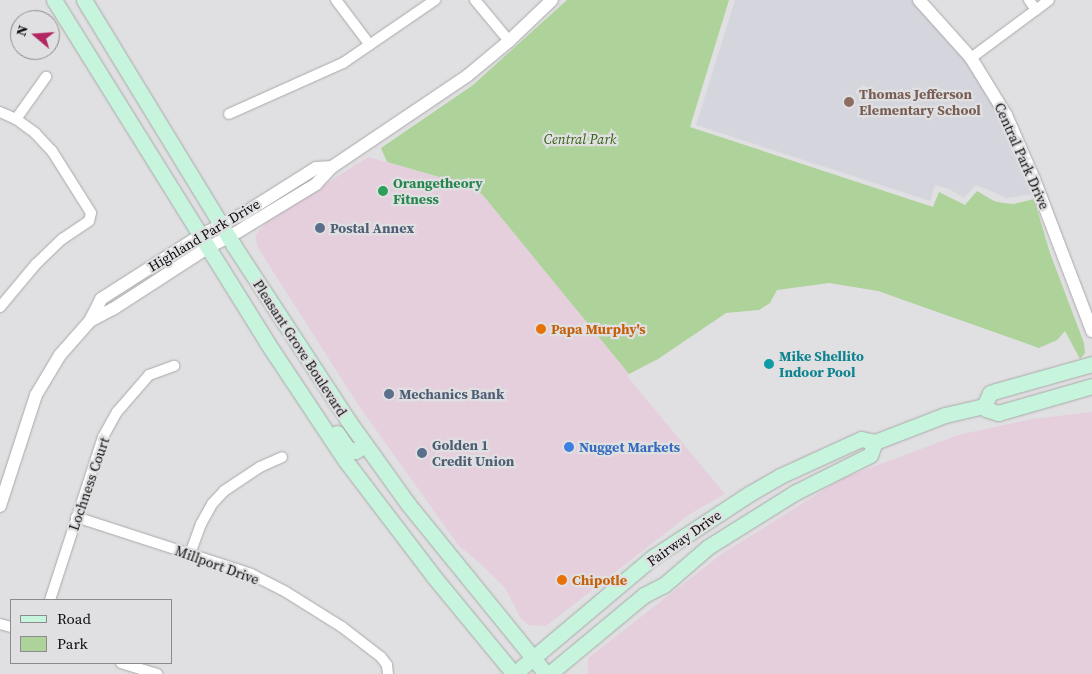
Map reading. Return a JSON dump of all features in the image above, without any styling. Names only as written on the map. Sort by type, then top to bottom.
[{"type":"main road","name":"Pleasant Grove Boulevard","points":[[54,0],[266,341],[364,486],[434,577],[514,674]]},
{"type":"main road","name":"Pleasant Grove Boulevard","points":[[84,0],[292,338],[408,504],[547,674]]},
{"type":"main road","points":[[984,406],[990,393],[1092,364]]},
{"type":"main road","name":"Fairway Drive","points":[[514,674],[653,557],[780,476],[868,440],[944,415],[984,406],[986,409],[998,413],[1092,386]]},
{"type":"main road","points":[[300,391],[308,392],[348,448],[355,451],[365,444]]},
{"type":"main road","points":[[749,494],[763,492],[794,478],[817,480],[816,474],[819,466],[858,448],[868,440]]},
{"type":"main road","name":"Fairway Drive","points":[[547,674],[644,595],[664,584],[708,547],[817,480]]},
{"type":"street","points":[[336,0],[370,45]]},
{"type":"street","points":[[229,114],[254,101],[328,71],[370,45],[435,0]]},
{"type":"street","points":[[475,0],[509,41]]},
{"type":"street","name":"Highland Park Drive","points":[[1,499],[36,395],[60,355],[90,321],[100,299],[205,241],[316,184],[332,167],[467,76],[509,41],[552,0]]},
{"type":"street","name":"Central Park Drive","points":[[919,0],[971,58],[1006,115],[1021,147],[1092,331]]},
{"type":"street","points":[[1029,0],[1036,10]]},
{"type":"street","points":[[971,58],[1049,0]]},
{"type":"street","points":[[16,120],[46,77]]},
{"type":"street","points":[[0,112],[16,120],[35,134],[52,151],[91,213],[89,221],[62,239],[36,264],[0,307]]},
{"type":"street","name":"Lochness Court","points":[[50,599],[103,437],[117,412],[149,375],[174,366]]},
{"type":"street","points":[[190,554],[201,524],[212,504],[224,491],[260,467],[282,457]]},
{"type":"street","name":"Millport Drive","points":[[76,517],[251,574],[286,592],[342,627],[381,657],[387,665],[388,674]]},
{"type":"street","points":[[124,664],[156,674]]},
{"type":"shaded area","name":"Thomas Jefferson Elementary School","points":[[735,0],[916,0],[962,52],[1010,131],[1033,194],[1007,198],[976,185],[964,198],[949,189],[935,185],[930,201],[696,125]]},
{"type":"shaded area","points":[[368,157],[464,184],[482,194],[629,374],[627,376],[725,494],[690,514],[546,626],[529,625],[521,619],[505,588],[481,564],[459,546],[359,406],[258,248],[255,236],[266,222]]},
{"type":"shaded area","points":[[1092,412],[1092,674],[588,674],[588,658],[723,553],[843,478],[958,435],[1032,419]]},
{"type":"green space","name":"Central Park","points":[[567,0],[729,0],[690,127],[933,207],[939,192],[965,205],[977,191],[994,201],[1003,203],[1014,204],[1034,199],[1050,253],[1084,343],[1085,353],[1080,359],[1065,331],[1057,340],[1039,348],[878,291],[829,283],[777,290],[770,303],[759,310],[726,313],[658,359],[629,374],[482,194],[464,184],[387,162],[381,148],[473,85]]},
{"type":"place","name":"Thomas Jefferson Elementary School","points":[[849,102]]},
{"type":"place","name":"Orangetheory Fitness","points":[[383,191]]},
{"type":"place","name":"Postal Annex","points":[[320,228]]},
{"type":"place","name":"Papa Murphy's","points":[[541,329]]},
{"type":"place","name":"Mike Shellito Indoor Pool","points":[[769,364]]},
{"type":"place","name":"Mechanics Bank","points":[[389,394]]},
{"type":"place","name":"Nugget Markets","points":[[569,447]]},
{"type":"place","name":"Golden 1 Credit Union","points":[[422,453]]},
{"type":"place","name":"Chipotle","points":[[562,580]]}]
